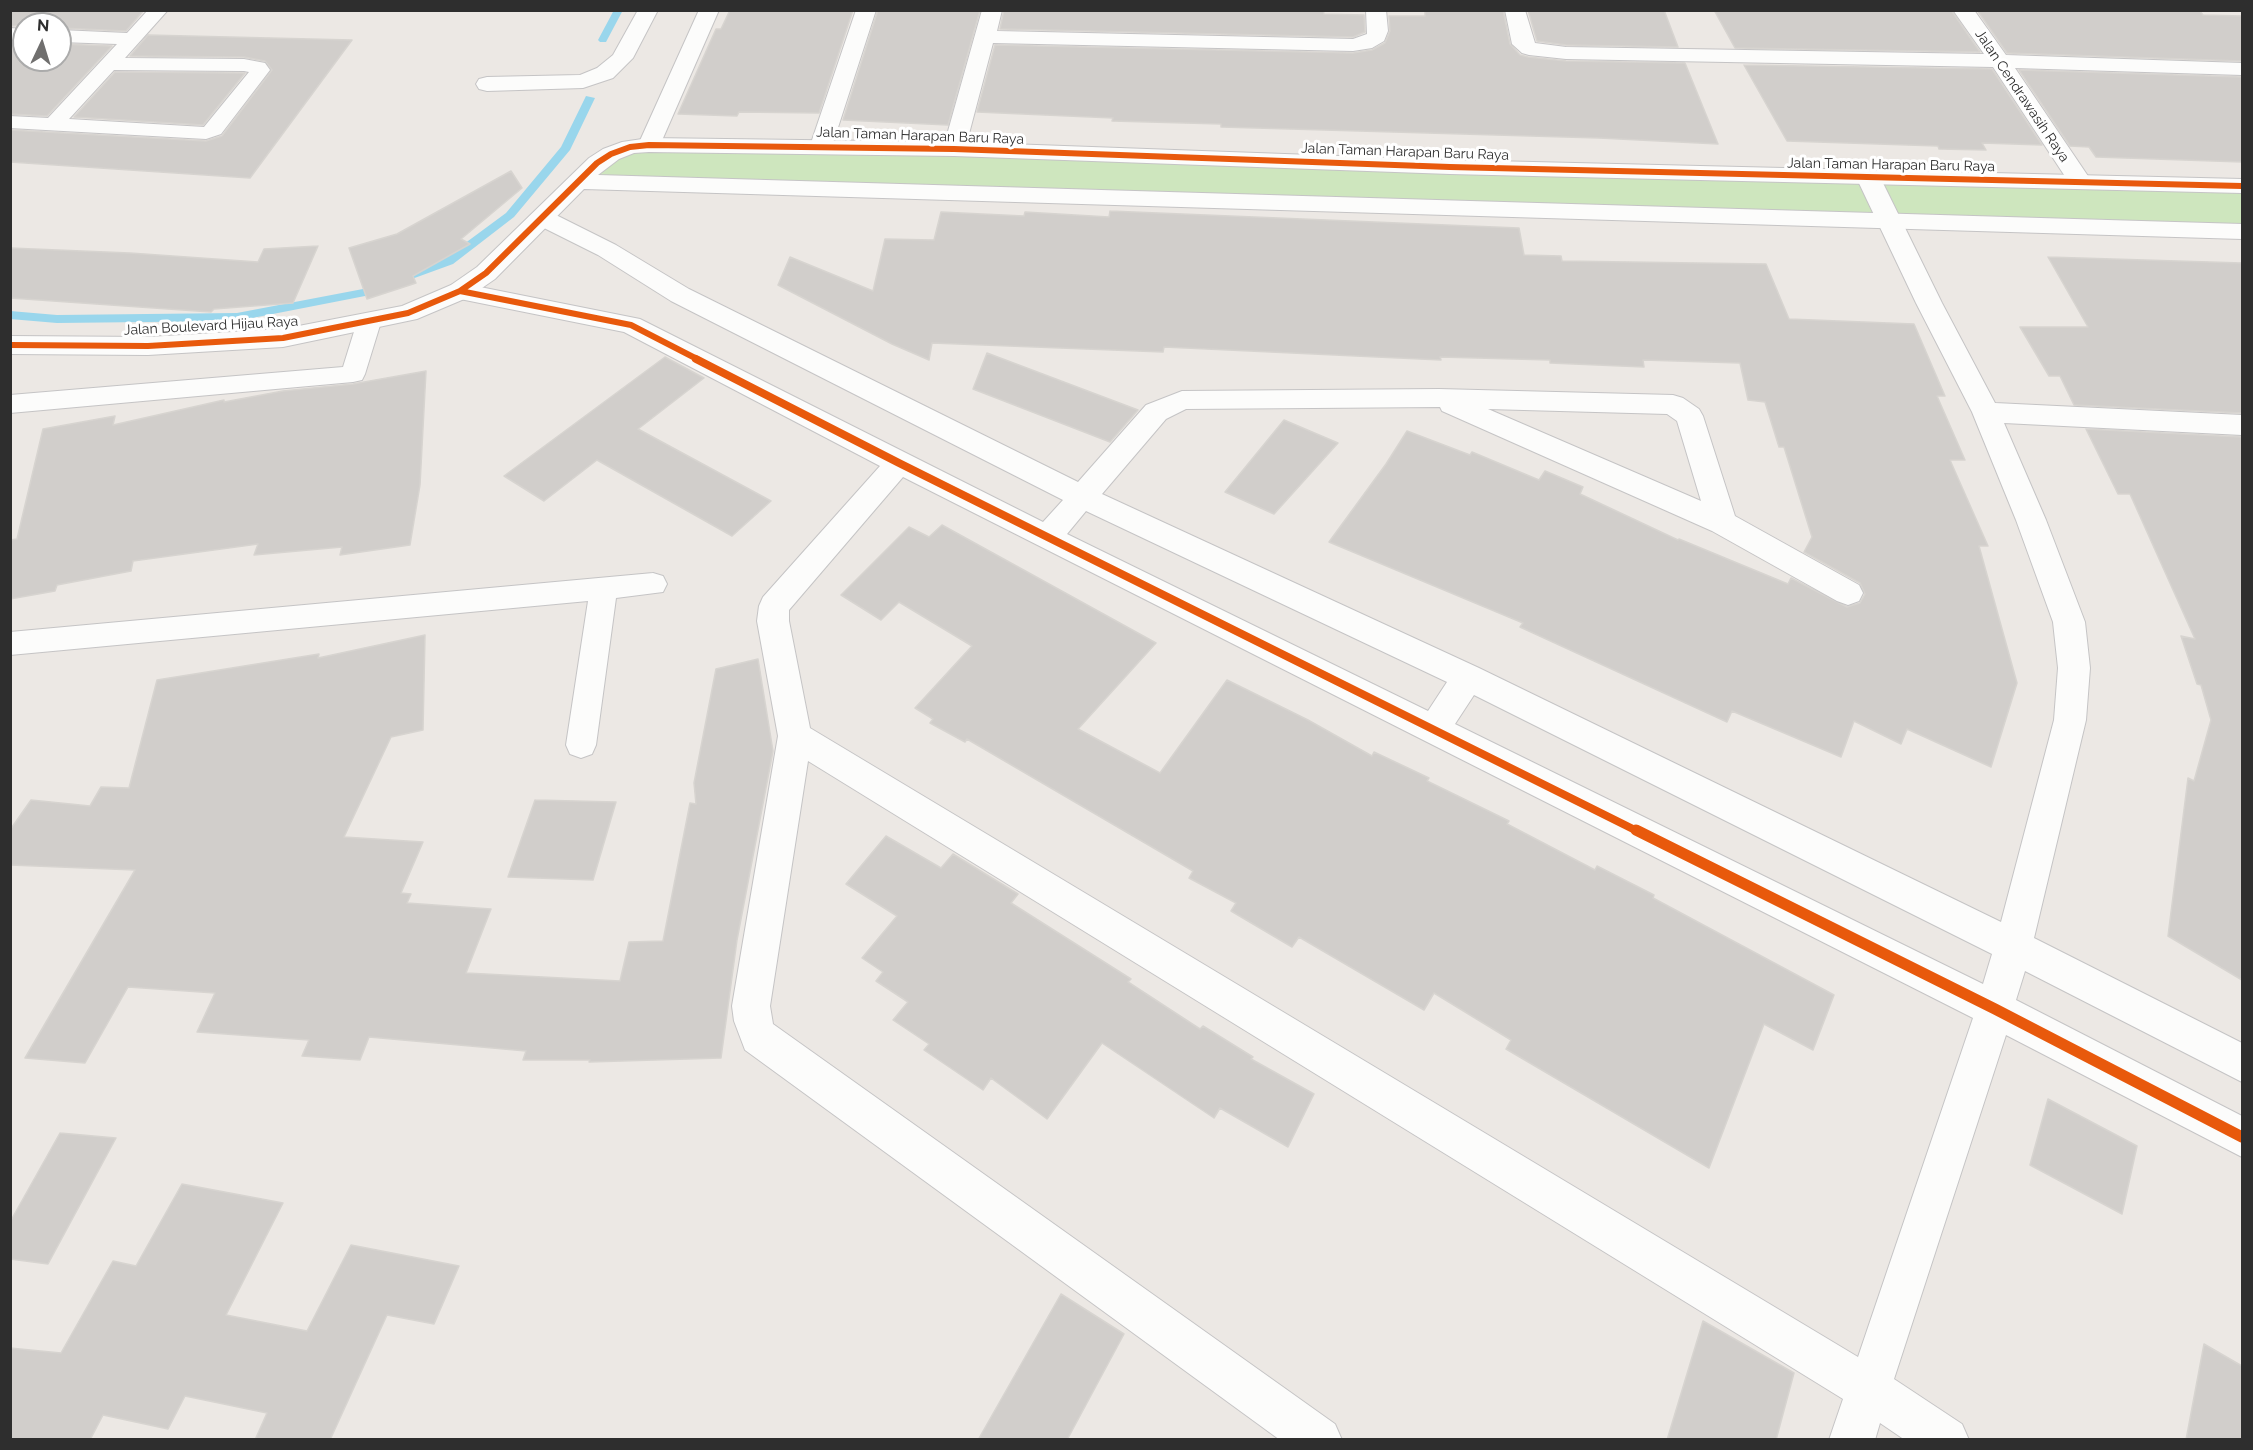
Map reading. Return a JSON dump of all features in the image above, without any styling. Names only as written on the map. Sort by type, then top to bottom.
[{"type":"street","points":[[487,84],[583,81],[605,73],[621,58],[648,10]]},
{"type":"street","points":[[649,145],[709,10]]},
{"type":"street","points":[[821,146],[866,10]]},
{"type":"street","points":[[954,149],[992,10]]},
{"type":"street","points":[[984,37],[1353,45],[1365,44],[1377,37],[1376,10]]},
{"type":"street","points":[[1515,10],[1523,44],[1529,49],[1544,51],[2242,69]]},
{"type":"street","name":"Jalan Cendrawasih Raya","points":[[1963,10],[2001,61],[2080,182]]},
{"type":"street","name":"Jalan Taman Harapan Baru Raya","points":[[580,182],[597,163],[611,154],[630,147],[649,145],[954,149],[1450,167],[1869,179],[2242,186]]},
{"type":"street","points":[[1852,1440],[1995,1009],[2070,720],[2074,668],[2069,621],[2031,520],[1986,412],[1889,223],[1869,179]]},
{"type":"street","points":[[580,182],[2242,232]]},
{"type":"street","name":"Jalan Boulevard Hijau Raya","points":[[10,345],[148,346],[283,338],[408,313],[460,291],[486,273],[580,182]]},
{"type":"street","points":[[543,218],[607,250],[656,310],[899,463],[1435,728],[1995,1009],[2242,1137]]},
{"type":"street","points":[[460,291],[656,310],[1082,497],[1468,677],[2013,946],[2242,1064]]},
{"type":"street","points":[[1048,537],[1156,412],[1182,400],[1439,398],[1673,405],[1689,416],[1722,523]]},
{"type":"street","points":[[1439,398],[1722,523],[1848,593]]},
{"type":"street","points":[[1986,412],[2242,425]]},
{"type":"street","points":[[899,463],[774,606],[773,621],[795,736],[751,1006],[753,1021],[759,1037],[1319,1440]]},
{"type":"street","points":[[1435,728],[1468,677]]},
{"type":"street","points":[[795,736],[1869,1389],[1946,1440]]},
{"type":"lane","points":[[52,126],[159,10]]},
{"type":"lane","points":[[72,37],[131,39]]},
{"type":"lane","points":[[10,122],[206,133],[214,130],[260,70],[258,67],[244,65],[110,64]]},
{"type":"lane","points":[[10,404],[353,374],[369,322]]},
{"type":"lane","points":[[10,644],[653,584]]},
{"type":"lane","points":[[581,745],[604,588]]},
{"type":"green space","points":[[630,147],[2242,187],[2242,232],[580,182]]},
{"type":"building","points":[[10,10],[144,10],[126,31],[72,29],[72,12],[12,12],[12,26],[10,26]]},
{"type":"building","points":[[730,10],[853,10],[819,113],[739,112],[737,116],[678,114],[716,29],[721,29]]},
{"type":"building","points":[[878,10],[980,10],[948,125],[843,120]]},
{"type":"building","points":[[1004,10],[1323,10],[1324,14],[1364,15],[1365,32],[1353,37],[1000,29]]},
{"type":"building","points":[[1425,10],[1503,10],[1510,44],[1520,55],[1528,57],[1566,61],[1685,63],[1718,144],[1599,138],[1221,127],[1221,124],[1112,121],[1113,118],[977,112],[995,45],[1353,53],[1372,50],[1385,43],[1390,31],[1389,16],[1425,16]]},
{"type":"building","points":[[1528,10],[1664,10],[1678,47],[1566,45],[1537,41]]},
{"type":"building","points":[[1714,10],[1951,10],[1980,52],[1735,48]]},
{"type":"building","points":[[1977,10],[2199,10],[2203,15],[2242,16],[2242,61],[2007,53]]},
{"type":"building","points":[[148,35],[352,40],[250,178],[10,162],[10,130],[206,141],[222,136],[272,70],[265,61],[244,57],[130,56]]},
{"type":"building","points":[[10,42],[12,42],[12,72],[72,72],[72,44],[112,46],[47,116],[10,114]]},
{"type":"building","points":[[1744,65],[1992,69],[2042,145],[1982,143],[1986,150],[1939,149],[1938,146],[1787,141]]},
{"type":"building","points":[[2019,70],[2242,77],[2242,162],[2096,157],[2089,147],[2070,146]]},
{"type":"building","points":[[115,72],[245,73],[203,125],[74,117]]},
{"type":"building","points":[[511,171],[522,188],[461,239],[470,244],[413,276],[416,283],[367,299],[349,248],[397,234]]},
{"type":"building","points":[[1110,211],[1519,228],[1524,255],[1561,256],[1562,261],[1766,264],[1789,319],[1914,324],[1945,396],[1937,396],[1965,460],[1950,460],[1988,546],[1979,546],[2017,683],[1991,767],[1907,729],[1901,744],[1854,721],[1841,757],[1732,711],[1727,722],[1520,627],[1523,623],[1329,542],[1407,431],[1470,455],[1472,452],[1539,480],[1545,471],[1583,487],[1580,494],[1678,540],[1788,584],[1791,578],[1847,607],[1860,603],[1865,594],[1860,583],[1804,552],[1812,537],[1784,447],[1779,447],[1765,402],[1748,400],[1740,363],[1643,360],[1644,367],[1550,363],[1550,360],[1440,357],[1441,360],[1164,347],[1163,352],[932,343],[929,360],[892,344],[778,285],[790,257],[873,291],[885,239],[934,240],[941,212],[1024,216],[1025,212],[1109,217]]},
{"type":"building","points":[[318,246],[293,303],[214,309],[211,312],[10,298],[10,248],[258,262],[264,249]]},
{"type":"building","points":[[2048,257],[2242,263],[2242,413],[2074,405],[2060,376],[2049,376],[2020,327],[2088,327]]},
{"type":"building","points":[[987,353],[1138,410],[1110,442],[973,389]]},
{"type":"building","points":[[665,357],[704,378],[638,429],[771,501],[732,536],[597,460],[544,501],[504,476]]},
{"type":"building","points":[[426,371],[420,485],[410,545],[340,555],[342,547],[254,555],[258,544],[133,561],[131,571],[57,585],[55,591],[10,599],[10,540],[17,539],[43,429],[115,416],[113,425],[224,400],[224,402],[283,391],[353,384]]},
{"type":"building","points":[[1284,420],[1338,443],[1274,514],[1225,492]]},
{"type":"building","points":[[2086,429],[2242,437],[2242,980],[2168,936],[2188,778],[2194,781],[2211,720],[2201,685],[2197,684],[2181,636],[2195,639],[2130,494],[2118,494]]},
{"type":"building","points":[[942,525],[1156,643],[1078,729],[1160,773],[1227,680],[1308,720],[1372,756],[1374,752],[1429,778],[1427,781],[1509,821],[1507,824],[1595,870],[1597,866],[1654,895],[1653,898],[1834,995],[1813,1050],[1764,1024],[1709,1168],[1506,1049],[1511,1040],[1434,993],[1424,1010],[1299,937],[1292,947],[1231,911],[1236,903],[1189,878],[1193,871],[967,739],[965,742],[930,723],[933,719],[915,708],[972,646],[899,602],[881,620],[841,595],[909,527],[929,537]]},
{"type":"building","points":[[425,635],[423,730],[391,737],[344,837],[423,842],[401,893],[411,894],[407,903],[491,909],[466,973],[620,981],[629,942],[663,941],[690,803],[696,804],[694,783],[716,669],[758,659],[773,751],[737,940],[721,1058],[589,1062],[590,1060],[523,1060],[526,1051],[369,1037],[360,1060],[302,1056],[309,1040],[197,1032],[215,993],[128,987],[85,1063],[25,1058],[135,870],[10,865],[10,830],[31,800],[90,806],[101,787],[129,788],[157,680],[319,654],[318,658]]},
{"type":"building","points":[[535,800],[616,802],[593,880],[508,877]]},
{"type":"building","points":[[886,836],[941,868],[953,854],[1018,894],[1011,903],[1131,979],[1128,982],[1200,1029],[1203,1026],[1253,1057],[1251,1059],[1314,1094],[1288,1147],[1220,1108],[1214,1118],[1102,1043],[1047,1119],[991,1078],[983,1090],[924,1050],[929,1044],[893,1020],[908,1002],[876,981],[883,972],[862,958],[897,916],[846,884]]},
{"type":"building","points":[[2048,1099],[2137,1146],[2122,1214],[2030,1165]]},
{"type":"building","points":[[60,1133],[116,1138],[48,1264],[10,1259],[10,1222]]},
{"type":"building","points":[[182,1184],[283,1203],[226,1315],[307,1331],[351,1245],[459,1266],[434,1324],[387,1315],[330,1440],[255,1440],[267,1413],[185,1396],[168,1429],[103,1415],[90,1440],[10,1440],[10,1348],[61,1353],[113,1261],[136,1266]]},
{"type":"building","points":[[1061,1294],[1124,1334],[1067,1440],[978,1440]]},
{"type":"building","points":[[1703,1321],[1794,1373],[1776,1440],[1667,1440]]},
{"type":"building","points":[[2204,1344],[2242,1366],[2242,1440],[2186,1440]]},
{"type":"waterway","points":[[603,40],[619,10]]},
{"type":"waterway","points":[[10,315],[57,319],[237,317],[365,292],[449,261],[510,215],[566,148],[590,98]]},
{"type":"cycle path","points":[[10,345],[148,346],[283,338],[408,313],[460,291],[486,273],[597,163],[611,154],[630,147],[649,145],[954,149],[1450,167],[2242,186]]},
{"type":"cycle path","points":[[460,291],[631,325],[899,463],[1995,1009],[2242,1137]]}]
